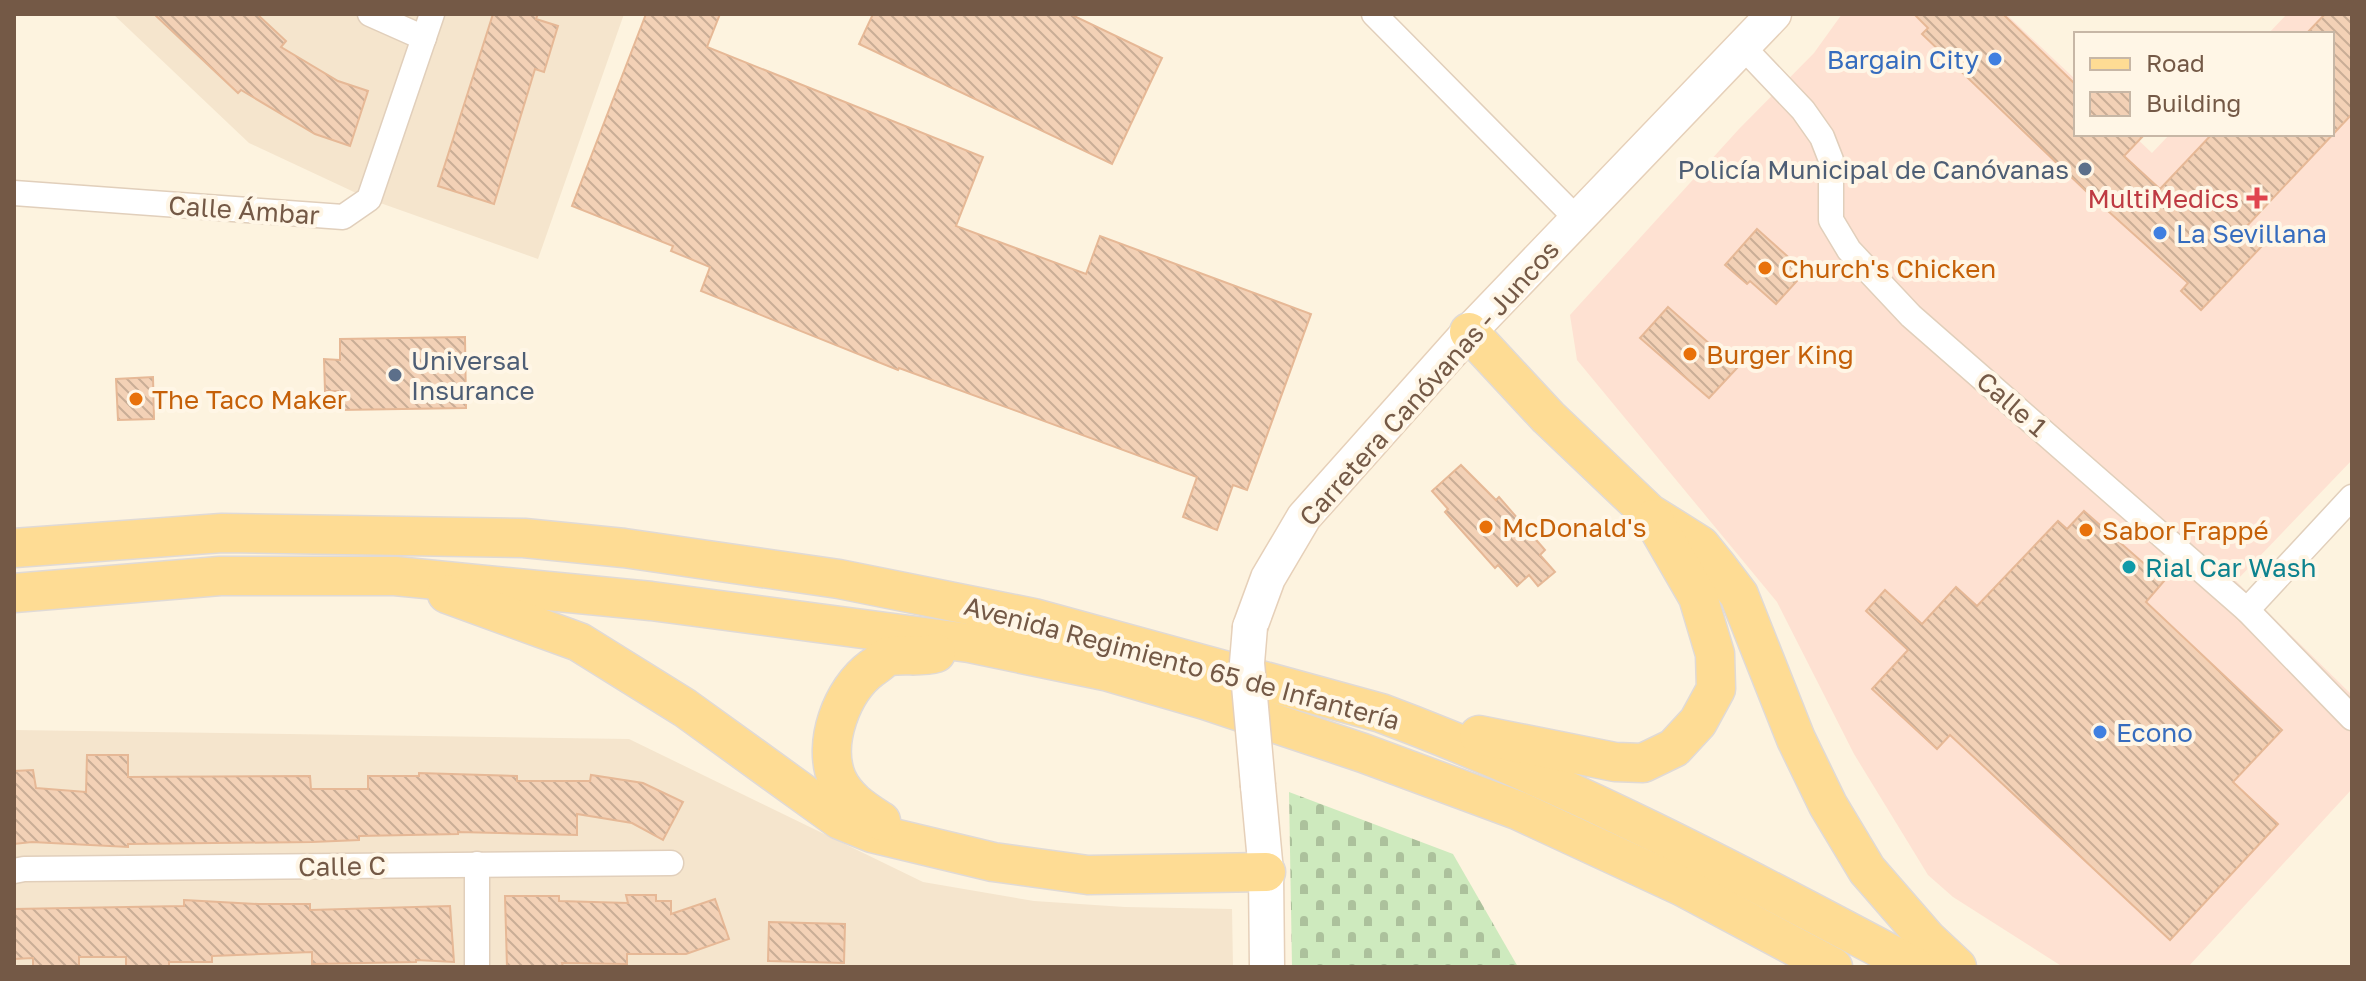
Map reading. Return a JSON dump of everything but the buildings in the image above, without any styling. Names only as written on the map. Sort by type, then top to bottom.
[{"type":"main road","name":"Carretera Canóvanas - Juncos","points":[[1267,967],[1266,872],[1247,663],[1250,627],[1268,578],[1304,517],[1469,332],[1774,14]]},
{"type":"main road","points":[[1469,332],[1548,417],[1649,513],[1700,545],[1739,595],[1781,703],[1828,805],[1867,870],[1927,939],[1957,967]]},
{"type":"main road","points":[[1437,734],[1482,736],[1615,762],[1643,763],[1674,748],[1698,722],[1716,689],[1715,654],[1698,597],[1649,513]]},
{"type":"main road","name":"Avenida Regimiento 65 de Infantería","points":[[14,548],[222,533],[524,538],[624,548],[839,579],[1034,618],[1381,713],[1437,734],[1592,802],[1728,867],[1915,967]]},
{"type":"main road","name":"Avenida Regimiento 65 de Infantería","points":[[14,593],[220,576],[395,576],[651,601],[969,643],[1109,672],[1205,700],[1363,753],[1517,810],[1683,887],[1833,967]]},
{"type":"main road","points":[[395,576],[579,642],[685,708],[840,820],[872,833],[993,862],[1088,875],[1266,872]]},
{"type":"main road","points":[[925,848],[848,798],[836,777],[835,728],[846,699],[863,675],[887,657],[924,657],[969,643]]},
{"type":"street","points":[[370,14],[424,38]]},
{"type":"street","name":"Calle Ámbar","points":[[14,193],[343,217],[369,199],[432,14]]},
{"type":"street","points":[[1374,14],[1577,219]]},
{"type":"street","name":"Calle 1","points":[[1743,47],[1803,110],[1822,137],[1831,160],[1831,220],[1849,250],[1911,316],[2247,610],[2352,718]]},
{"type":"street","points":[[2247,610],[2352,497]]},
{"type":"street","name":"Calle C","points":[[14,871],[671,863]]},
{"type":"street","points":[[477,864],[477,967]]},
{"type":"shaded area","points":[[113,14],[624,14],[538,259],[369,199],[249,143]]},
{"type":"shaded area","points":[[1842,14],[2006,14],[2074,78],[2074,136],[2134,136],[2152,153],[2168,136],[2334,136],[2334,32],[2270,32],[2287,14],[2352,14],[2352,460],[2236,581],[2352,695],[2352,789],[2188,967],[2063,967],[1953,897],[1928,875],[1854,754],[1777,602],[1577,360],[1570,315],[1739,129],[1814,53]]},
{"type":"shaded area","points":[[14,730],[629,739],[923,882],[1034,901],[1232,909],[1233,967],[14,967]]},
{"type":"green space","points":[[1289,792],[1453,854],[1518,967],[1292,967]]},
{"type":"place","name":"Bargain City","points":[[1995,59]]},
{"type":"place","name":"Policía Municipal de Canóvanas","points":[[2085,169]]},
{"type":"place","name":"MultiMedics","points":[[2257,198]]},
{"type":"place","name":"La Sevillana","points":[[2160,233]]},
{"type":"place","name":"Church's Chicken","points":[[1765,268]]},
{"type":"place","name":"Burger King","points":[[1690,354]]},
{"type":"place","name":"Universal Insurance","points":[[395,375]]},
{"type":"place","name":"The Taco Maker","points":[[136,399]]},
{"type":"place","name":"McDonald's","points":[[1486,527]]},
{"type":"place","name":"Sabor Frappé","points":[[2086,530]]},
{"type":"place","name":"Rial Car Wash","points":[[2129,567]]},
{"type":"place","name":"Econo","points":[[2100,732]]}]
